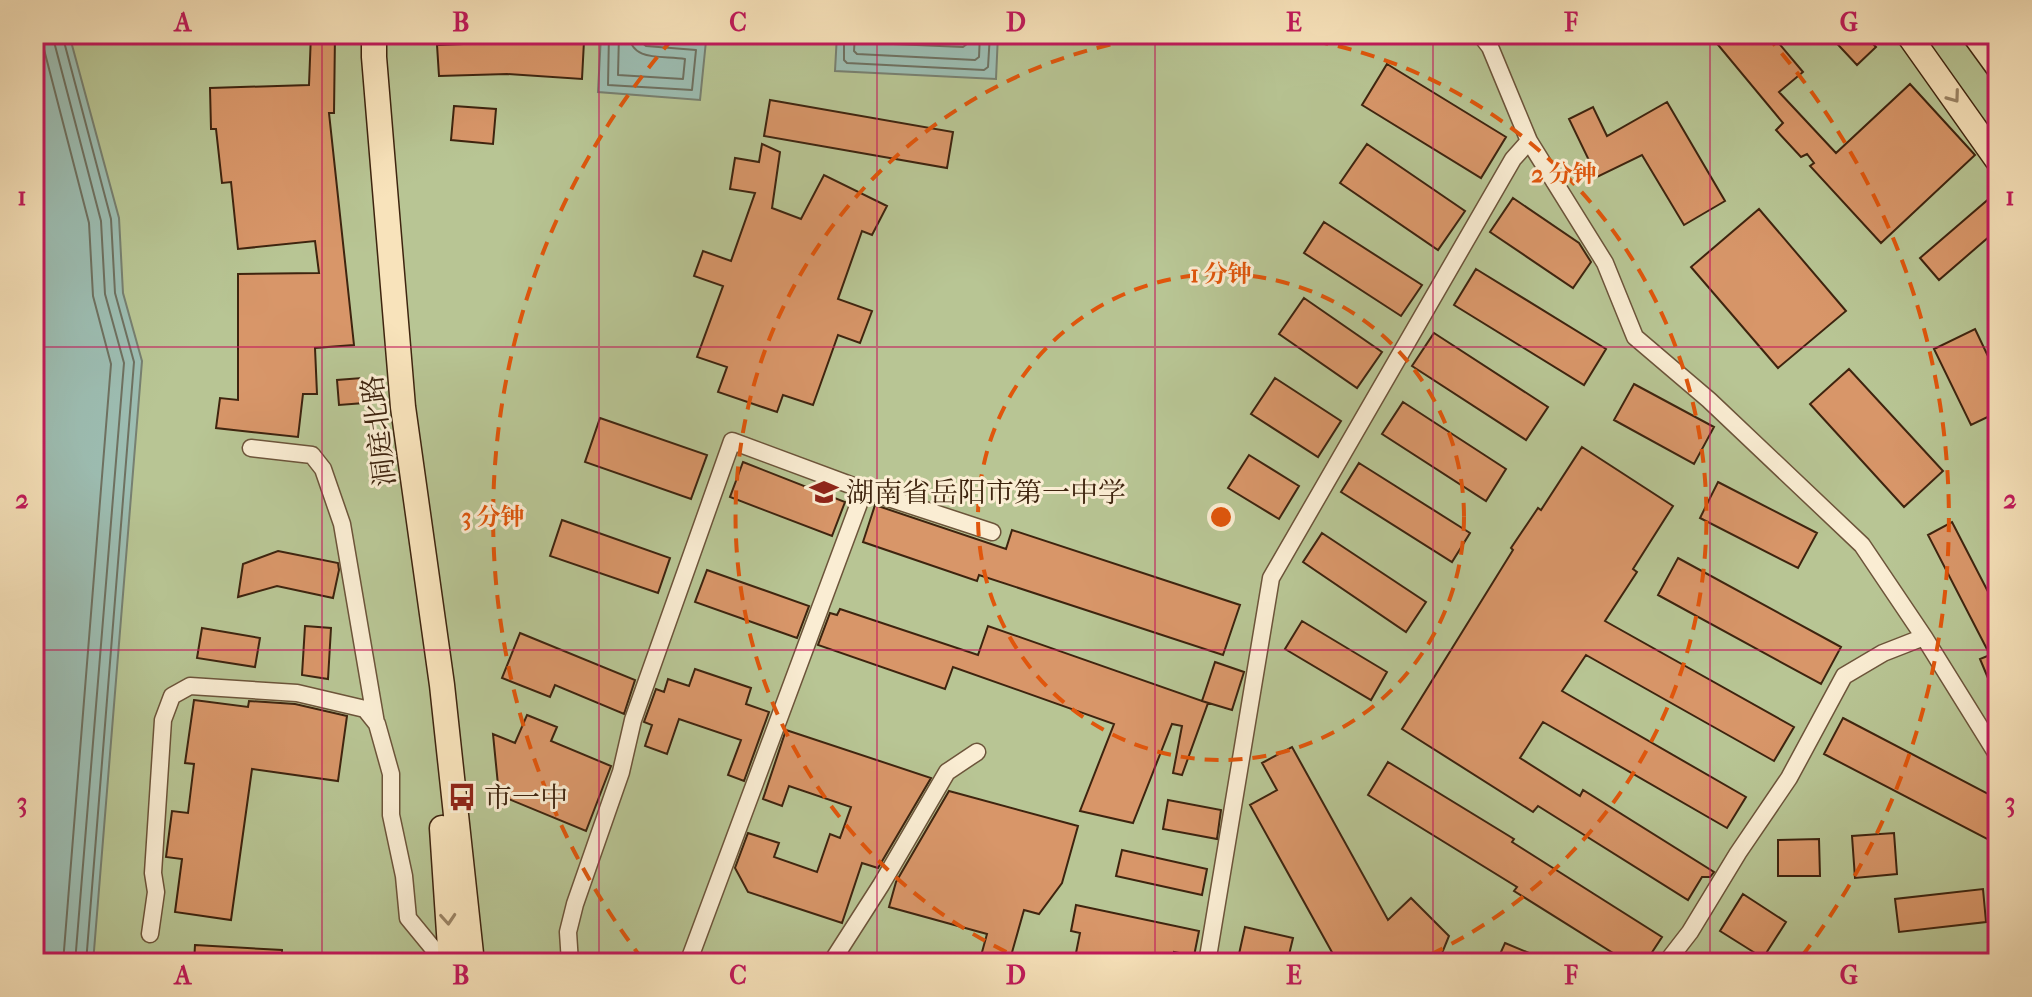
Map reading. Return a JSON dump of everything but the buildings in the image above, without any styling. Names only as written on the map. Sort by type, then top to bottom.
[{"type":"main road","name":"洞庭北路","points":[[363,34],[389,381],[435,715],[451,963]]},
{"type":"main road","name":"洞庭北路","points":[[374,34],[403,407],[442,685],[472,963]]},
{"type":"main road","points":[[1908,34],[1998,161]]},
{"type":"main road","points":[[1974,34],[1998,67]]},
{"type":"street","points":[[1480,34],[1490,47],[1529,141],[1605,263],[1635,337],[1709,400],[1862,545],[1998,756]]},
{"type":"street","points":[[1207,963],[1271,578],[1513,159],[1529,141]]},
{"type":"street","points":[[570,963],[568,932],[575,904],[621,772],[633,720],[732,441],[864,490],[992,532]]},
{"type":"street","points":[[251,448],[312,455],[323,469],[342,524],[377,724],[391,774],[391,815],[404,876],[408,918],[445,963]]},
{"type":"street","points":[[688,963],[864,490]]},
{"type":"street","points":[[1666,963],[1690,932],[1789,778],[1844,676],[1883,653],[1924,637]]},
{"type":"street","points":[[150,934],[156,892],[153,873],[163,720],[172,696],[190,686],[297,693],[365,709],[377,724]]},
{"type":"street","points":[[831,963],[947,772],[977,752]]},
{"type":"green space","points":[[34,34],[1998,34],[1998,963],[34,963]]},
{"type":"water","points":[[34,34],[69,34],[119,218],[123,293],[142,361],[93,963],[34,963]]},
{"type":"water","points":[[837,34],[998,34],[996,79],[835,71]]},
{"type":"water","points":[[601,35],[706,41],[700,100],[598,92]]},
{"type":"place","name":"湖南省岳阳市第一中学","points":[[824,492]]},
{"type":"place","name":"市一中","points":[[462,797]]}]
